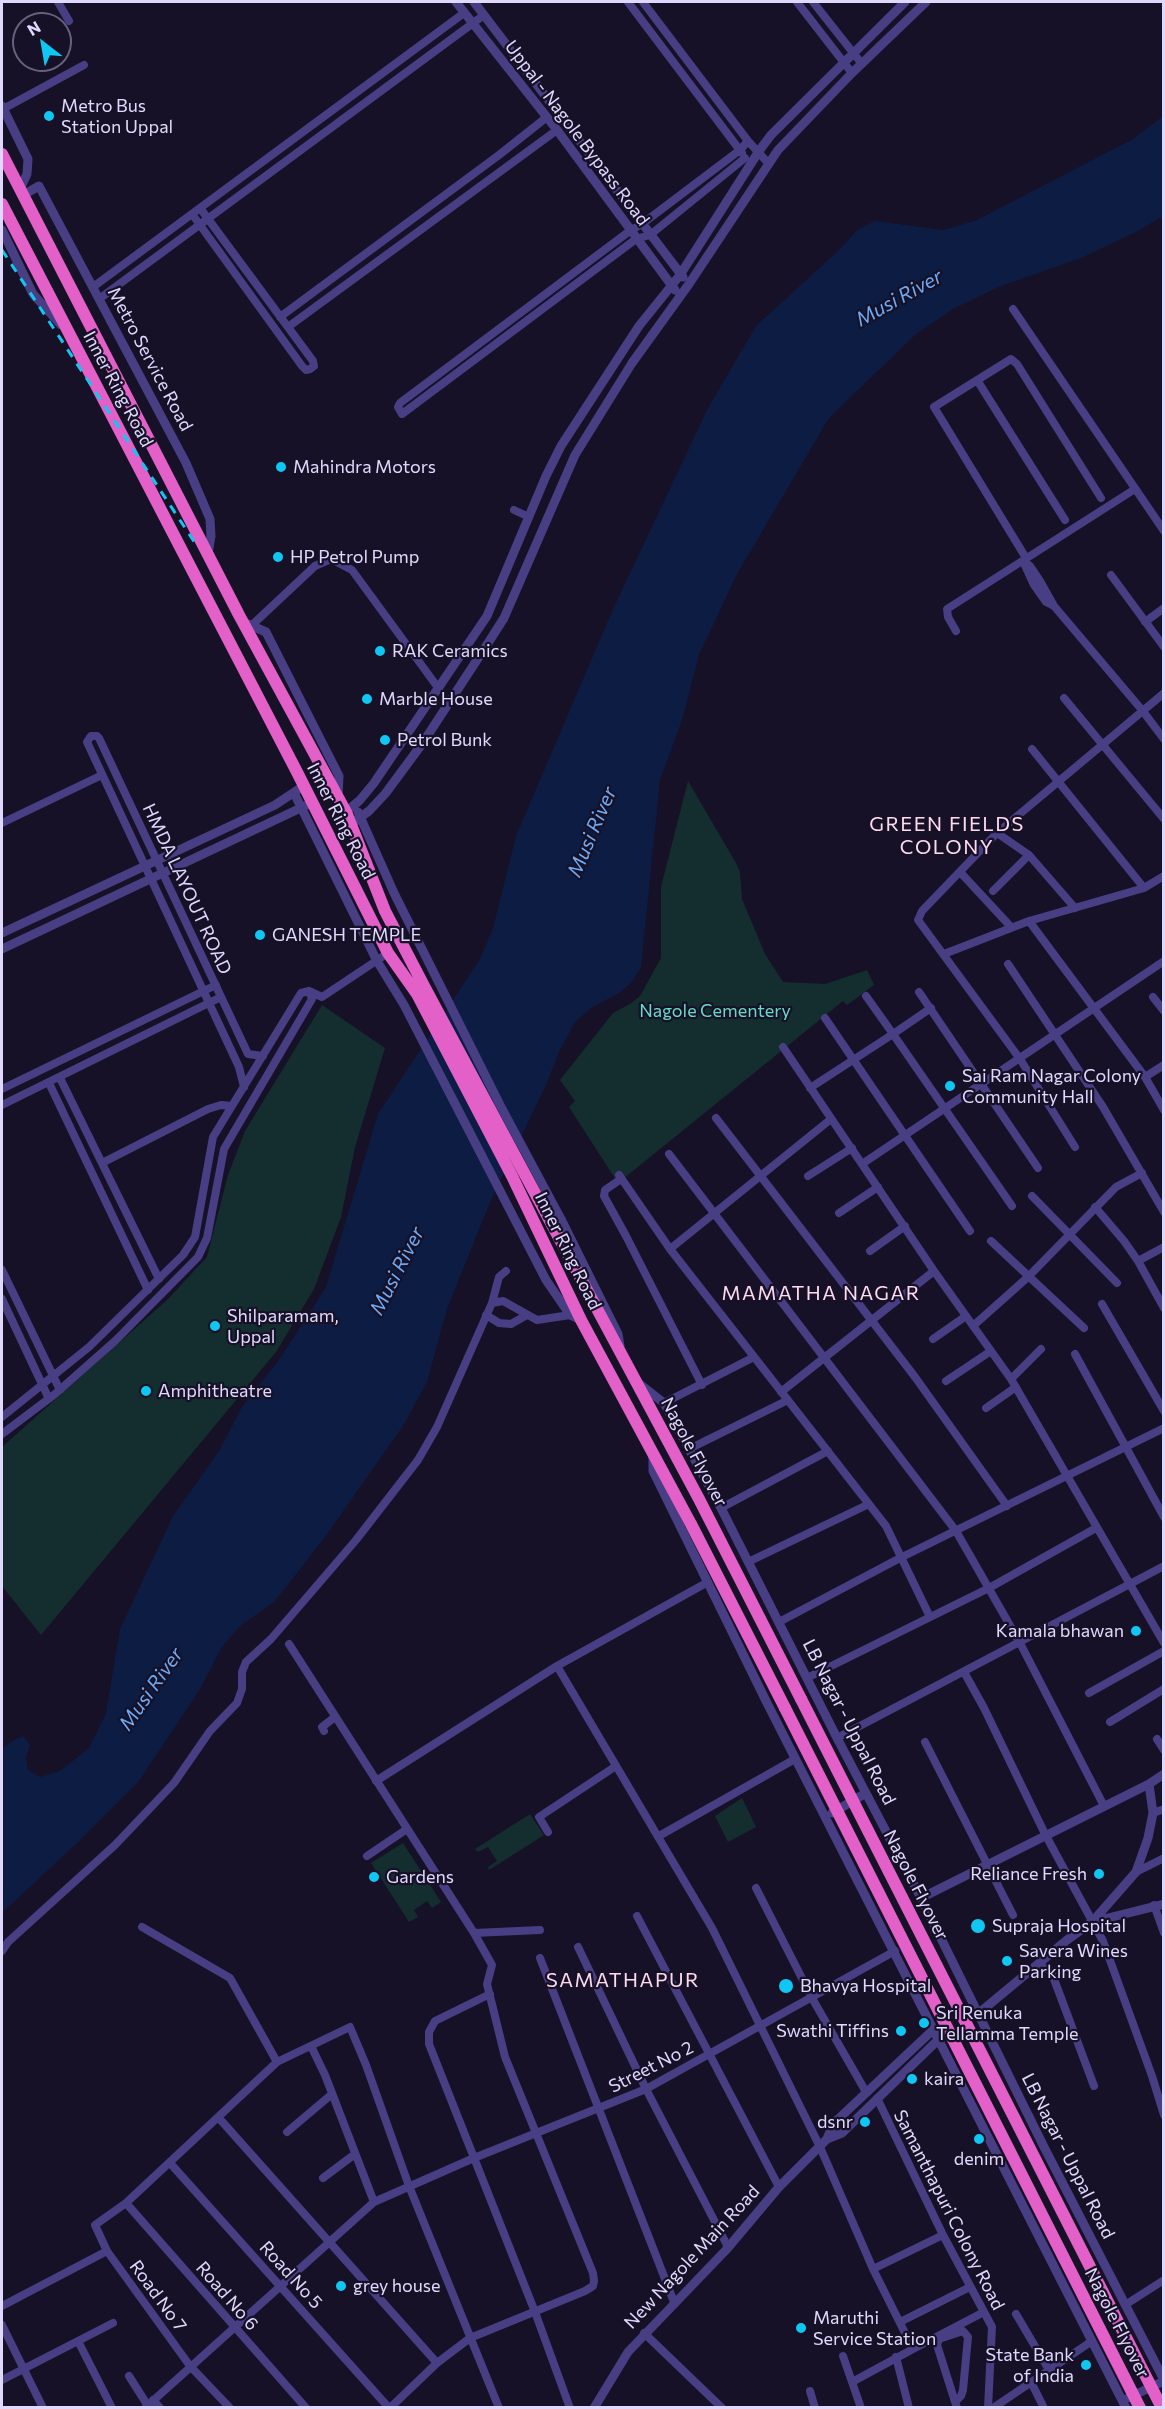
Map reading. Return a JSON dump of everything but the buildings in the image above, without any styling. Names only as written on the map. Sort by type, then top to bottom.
[{"type":"highway","name":"Inner Ring Road","points":[[2,154],[207,554],[247,624],[338,798],[350,809],[357,820],[385,911],[635,1380]]},
{"type":"highway","name":"Inner Ring Road","points":[[2,204],[98,388],[306,805],[388,953],[417,994],[512,1176],[575,1317],[653,1453]]},
{"type":"highway","points":[[86,366],[106,356]]},
{"type":"highway","points":[[98,388],[117,378]]},
{"type":"highway","name":"Nagole Flyover","points":[[635,1380],[704,1507],[1162,2408]]},
{"type":"highway","name":"Nagole Flyover","points":[[653,1453],[1140,2408]]},
{"type":"street","name":"Uppal - Nagole Bypass Road","points":[[456,2],[557,130],[680,296]]},
{"type":"street","name":"Uppal - Nagole Bypass Road","points":[[474,2],[689,284]]},
{"type":"street","points":[[628,2],[745,158]]},
{"type":"street","points":[[643,2],[741,132],[769,164]]},
{"type":"street","points":[[797,2],[852,73]]},
{"type":"street","points":[[813,2],[862,64]]},
{"type":"street","points":[[745,158],[650,235],[636,239],[402,414],[398,407],[400,403],[631,230],[745,158],[759,151],[771,135],[904,2]]},
{"type":"street","points":[[623,1357],[618,1334],[357,820],[385,794],[422,744],[504,618],[575,455],[638,354],[689,284],[769,164],[796,130],[926,2]]},
{"type":"street","points":[[93,288],[465,13]]},
{"type":"street","points":[[99,299],[484,15]]},
{"type":"street","points":[[21,192],[27,174],[28,159],[2,107],[84,65]]},
{"type":"street","points":[[280,317],[500,155],[547,117]]},
{"type":"street","points":[[721,125],[741,132]]},
{"type":"street","points":[[288,327],[557,130]]},
{"type":"street","points":[[350,809],[374,783],[439,689],[490,609],[561,446],[639,326],[680,275],[745,158],[748,141]]},
{"type":"street","name":"Metro Service Road","points":[[21,192],[39,186],[186,463],[210,519],[211,536],[207,554]]},
{"type":"street","points":[[192,214],[302,366],[306,370],[314,366],[313,361],[200,208]]},
{"type":"street","points":[[2,230],[33,294],[70,336]]},
{"type":"street","points":[[1013,309],[1164,531]]},
{"type":"street","points":[[1101,498],[1017,364],[1011,359],[934,407],[1054,606],[1164,739]]},
{"type":"street","points":[[977,380],[1065,520]]},
{"type":"street","points":[[956,631],[948,617],[947,609],[1136,489]]},
{"type":"street","points":[[514,510],[529,517]]},
{"type":"street","points":[[247,624],[315,566],[331,559],[352,570],[439,689]]},
{"type":"street","points":[[1112,575],[1164,647]]},
{"type":"street","points":[[1145,622],[1164,608]]},
{"type":"street","points":[[1076,1146],[1020,1059],[918,920],[922,911],[997,834],[1058,780],[1164,693]]},
{"type":"street","points":[[1064,698],[1164,819]]},
{"type":"street","name":"HMDA LAYOUT ROAD","points":[[102,775],[87,742],[91,736],[97,736],[113,768],[248,1054],[263,1056]]},
{"type":"street","points":[[1032,749],[1144,888]]},
{"type":"street","points":[[2,823],[113,768]]},
{"type":"street","points":[[102,775],[238,1067],[244,1087]]},
{"type":"street","points":[[2,933],[275,805],[299,789]]},
{"type":"street","points":[[2,949],[306,805],[377,961],[431,1055],[546,1280],[575,1317]]},
{"type":"street","points":[[997,834],[1029,855],[1076,908]]},
{"type":"street","points":[[993,891],[1029,855]]},
{"type":"street","points":[[960,872],[1011,927]]},
{"type":"street","points":[[944,954],[1029,921],[1144,888],[1164,876]]},
{"type":"street","points":[[1029,921],[1145,1077],[1164,1110]]},
{"type":"street","points":[[2,1417],[89,1347],[183,1255],[195,1237],[213,1137],[301,993],[309,991],[322,997],[388,953]]},
{"type":"street","points":[[862,1164],[1164,961]]},
{"type":"street","points":[[1008,963],[1103,1107],[1163,1211]]},
{"type":"street","points":[[2,1089],[216,985]]},
{"type":"street","points":[[2,1434],[60,1390],[115,1341],[198,1257],[207,1238],[224,1149],[312,999],[309,991]]},
{"type":"street","points":[[919,993],[1038,1168]]},
{"type":"street","points":[[866,996],[1012,1206]]},
{"type":"street","points":[[2,1105],[221,997]]},
{"type":"street","points":[[1153,997],[1164,1011]]},
{"type":"street","points":[[810,1088],[931,1008]]},
{"type":"street","points":[[825,1018],[970,1231]]},
{"type":"street","points":[[783,1047],[934,1271],[1011,1379],[1164,1643]]},
{"type":"street","points":[[63,1060],[70,1072]]},
{"type":"street","points":[[1145,1077],[1164,1065]]},
{"type":"street","points":[[60,1078],[159,1279]]},
{"type":"street","points":[[49,1083],[148,1290]]},
{"type":"street","points":[[102,1163],[208,1109],[221,1105],[232,1106]]},
{"type":"street","points":[[716,1118],[915,1377],[1007,1506]]},
{"type":"street","points":[[670,1249],[831,1119]]},
{"type":"street","points":[[808,1176],[852,1148]]},
{"type":"street","points":[[209,1155],[224,1149]]},
{"type":"street","points":[[669,1154],[956,1531],[1020,1643],[1104,1806]]},
{"type":"street","points":[[973,1326],[1028,1277],[1116,1187],[1142,1173]]},
{"type":"street","points":[[702,1384],[604,1196],[605,1190],[620,1177],[670,1249],[886,1526],[930,1617]]},
{"type":"street","points":[[839,1213],[878,1186]]},
{"type":"street","points":[[1032,1196],[1117,1283]]},
{"type":"street","points":[[1095,1207],[1138,1261],[1164,1308]]},
{"type":"street","points":[[870,1251],[905,1226]]},
{"type":"street","points":[[991,1241],[1084,1328]]},
{"type":"street","points":[[129,1250],[143,1246]]},
{"type":"street","points":[[1138,1261],[1164,1247]]},
{"type":"street","points":[[2,1270],[60,1390]]},
{"type":"street","points":[[2,1951],[8,1942],[115,1845],[174,1783],[210,1731],[237,1702],[242,1689],[242,1672],[246,1662],[271,1639],[356,1540],[418,1460],[437,1427],[492,1303],[500,1277],[506,1271]]},
{"type":"street","points":[[781,1392],[934,1271]]},
{"type":"street","points":[[2,1299],[49,1399]]},
{"type":"street","points":[[492,1303],[504,1301],[537,1320],[575,1317]]},
{"type":"street","points":[[1102,1305],[1164,1411]]},
{"type":"street","points":[[486,1315],[499,1323],[511,1324],[527,1315]]},
{"type":"street","points":[[933,1339],[966,1316]]},
{"type":"street","points":[[1011,1379],[1041,1349]]},
{"type":"street","points":[[946,1381],[991,1351]]},
{"type":"street","points":[[1075,1354],[1164,1517]]},
{"type":"street","points":[[664,1403],[754,1356]]},
{"type":"street","name":"LB Nagar - Uppal Road","points":[[635,1380],[664,1403],[721,1508],[921,1898],[1044,2147],[1164,2381]]},
{"type":"street","points":[[986,1408],[1016,1387]]},
{"type":"street","points":[[689,1449],[788,1400]]},
{"type":"street","points":[[778,1622],[902,1557],[1164,1428]]},
{"type":"street","points":[[721,1508],[828,1451]]},
{"type":"street","points":[[653,1453],[652,1471],[795,1759],[1125,2404],[1164,2381]]},
{"type":"street","points":[[748,1562],[869,1504]]},
{"type":"street","points":[[807,1678],[989,1588],[1096,1528]]},
{"type":"street","points":[[837,1738],[1164,1566]]},
{"type":"street","points":[[376,1781],[557,1666],[708,1582]]},
{"type":"street","points":[[288,1644],[376,1781],[383,1799],[407,1829],[492,1965],[487,1984],[506,2057],[593,2273],[592,2286],[585,2291],[470,2338],[437,2363],[389,2408]]},
{"type":"street","points":[[1089,1693],[1164,1651]]},
{"type":"street","points":[[557,1666],[712,1928],[823,2143],[873,2268],[913,2349]]},
{"type":"street","points":[[964,1672],[1045,1834],[1104,1941],[1164,2115]]},
{"type":"street","points":[[1110,1722],[1164,1689]]},
{"type":"street","points":[[324,1731],[322,1727],[335,1718]]},
{"type":"street","points":[[1157,1739],[1164,1750]]},
{"type":"street","points":[[925,1742],[1013,1915]]},
{"type":"street","points":[[658,1836],[795,1759]]},
{"type":"street","points":[[548,1832],[539,1817],[616,1766]]},
{"type":"street","points":[[921,1898],[1149,1784],[1164,1774]]},
{"type":"street","points":[[979,2013],[1092,1922],[1136,1872],[1148,1838],[1153,1813],[1149,1784]]},
{"type":"street","points":[[825,1816],[866,1793]]},
{"type":"street","points":[[1153,1813],[1164,1809]]},
{"type":"street","points":[[367,1856],[407,1829]]},
{"type":"street","points":[[1136,1872],[1164,1858]]},
{"type":"street","points":[[756,1888],[813,1998],[866,2092]]},
{"type":"street","points":[[1092,1922],[1159,1904],[1164,1932]]},
{"type":"street","points":[[637,1916],[779,2187]]},
{"type":"street","points":[[142,1927],[230,1978],[277,2062]]},
{"type":"street","points":[[474,1933],[540,1930]]},
{"type":"street","points":[[578,1947],[646,2089],[728,2247]]},
{"type":"street","name":"Street No 2","points":[[149,2404],[374,2202],[474,2158],[646,2089],[895,1951]]},
{"type":"street","points":[[540,1958],[674,2302]]},
{"type":"street","points":[[1038,1965],[1051,1971],[1094,2086]]},
{"type":"street","points":[[490,1994],[435,2021],[429,2031],[429,2044],[535,2312],[570,2408]]},
{"type":"street","points":[[126,2203],[277,2062],[350,2027],[409,2186],[499,2408]]},
{"type":"street","name":"New Nagole Main Road","points":[[823,2143],[833,2124],[934,2029]]},
{"type":"street","name":"New Nagole Main Road","points":[[594,2408],[628,2352],[728,2247],[779,2187],[823,2143],[842,2133],[938,2040]]},
{"type":"street","points":[[311,2046],[374,2202]]},
{"type":"street","points":[[287,2132],[332,2094]]},
{"type":"street","name":"Samanthapuri Colony Road","points":[[877,2098],[943,2235],[992,2327],[988,2408]]},
{"type":"street","points":[[218,2117],[437,2363]]},
{"type":"street","points":[[1005,2169],[1044,2147]]},
{"type":"street","points":[[323,2178],[355,2154]]},
{"type":"street","name":"Road No 5","points":[[170,2163],[389,2408]]},
{"type":"street","name":"Road No 7","points":[[126,2203],[95,2225],[107,2251],[190,2366],[230,2408]]},
{"type":"street","name":"Road No 6","points":[[126,2203],[306,2408]]},
{"type":"street","points":[[873,2268],[943,2235]]},
{"type":"street","points":[[2,2306],[107,2251]]},
{"type":"street","points":[[1125,2305],[1164,2280]]},
{"type":"street","points":[[900,2322],[970,2288]]},
{"type":"street","points":[[852,2382],[984,2312]]},
{"type":"street","points":[[1016,2314],[1049,2370]]},
{"type":"street","points":[[2,2380],[112,2323]]},
{"type":"street","points":[[2,2325],[43,2408]]},
{"type":"street","points":[[963,2331],[968,2337],[963,2390],[956,2404],[937,2342],[939,2339],[963,2331]]},
{"type":"street","points":[[644,2333],[722,2408]]},
{"type":"street","points":[[78,2341],[112,2408]]},
{"type":"street","points":[[993,2408],[1092,2341]]},
{"type":"street","points":[[843,2356],[861,2408]]},
{"type":"street","points":[[896,2358],[909,2408]]},
{"type":"street","points":[[129,2376],[149,2404],[160,2408]]},
{"type":"street","points":[[1032,2382],[1044,2408]]},
{"type":"street","points":[[810,2391],[815,2408]]},
{"type":"green space","name":"Nagole Cementery","points":[[688,781],[736,863],[740,872],[742,899],[765,954],[783,982],[825,984],[867,970],[874,985],[847,1005],[843,1001],[618,1183],[569,1107],[575,1101],[560,1080],[613,1013],[640,996],[661,958],[661,887]]},
{"type":"green space","name":"Shilparamam, Uppal","points":[[322,1005],[385,1048],[355,1147],[341,1217],[314,1289],[276,1352],[41,1635],[2,1586],[2,1447],[167,1300],[207,1257],[228,1175],[245,1131]]},
{"type":"green space","points":[[742,1798],[756,1827],[728,1842],[715,1816]]},
{"type":"green space","points":[[530,1814],[544,1835],[489,1870],[488,1867],[497,1861],[488,1847],[478,1852],[475,1849]]},
{"type":"green space","points":[[403,1843],[441,1902],[432,1908],[427,1901],[414,1910],[418,1917],[409,1922],[371,1863]]},
{"type":"water","name":"Musi River","points":[[1163,116],[1163,216],[1136,232],[1081,258],[1001,286],[953,309],[915,335],[829,418],[737,574],[699,655],[682,720],[660,780],[641,968],[631,983],[619,993],[591,1008],[575,1022],[559,1052],[546,1085],[491,1200],[447,1309],[427,1382],[405,1423],[325,1537],[274,1602],[240,1626],[222,1647],[199,1691],[139,1781],[2,1913],[2,1750],[9,1743],[23,1736],[30,1745],[26,1757],[28,1770],[40,1777],[60,1771],[89,1748],[106,1713],[120,1629],[173,1516],[219,1451],[242,1407],[281,1357],[326,1287],[378,1114],[480,959],[493,928],[516,836],[613,609],[708,408],[756,326],[840,249],[857,230],[875,221],[944,230],[977,220],[1133,139]]},
{"type":"railway","points":[[2,250],[195,543]]},
{"type":"place","name":"Metro Bus Station Uppal","points":[[49,116]]},
{"type":"place","name":"Mahindra Motors","points":[[281,467]]},
{"type":"place","name":"HP Petrol Pump","points":[[278,557]]},
{"type":"place","name":"RAK Ceramics","points":[[380,651]]},
{"type":"place","name":"Marble House","points":[[367,699]]},
{"type":"place","name":"Petrol Bunk","points":[[385,740]]},
{"type":"place","name":"GANESH TEMPLE","points":[[260,935]]},
{"type":"place","name":"Sai Ram Nagar Colony Community Hall","points":[[950,1086]]},
{"type":"place","name":"Shilparamam, Uppal","points":[[215,1326]]},
{"type":"place","name":"Amphitheatre","points":[[146,1391]]},
{"type":"place","name":"Kamala bhawan","points":[[1136,1631]]},
{"type":"place","name":"Reliance Fresh","points":[[1099,1874]]},
{"type":"place","name":"Gardens","points":[[374,1877]]},
{"type":"place","name":"Supraja Hospital","points":[[978,1926]]},
{"type":"place","name":"Savera Wines Parking","points":[[1007,1961]]},
{"type":"place","name":"Bhavya Hospital","points":[[786,1986]]},
{"type":"place","name":"Sri Renuka Tellamma Temple","points":[[924,2023]]},
{"type":"place","name":"Swathi Tiffins","points":[[901,2031]]},
{"type":"place","name":"kaira","points":[[912,2079]]},
{"type":"place","name":"dsnr","points":[[865,2122]]},
{"type":"place","name":"denim","points":[[979,2139]]},
{"type":"place","name":"grey house","points":[[341,2286]]},
{"type":"place","name":"Maruthi Service Station","points":[[801,2328]]},
{"type":"place","name":"State Bank of India","points":[[1086,2365]]},
{"type":"district","name":"GREEN FIELDS COLONY","points":[[947,836]]},
{"type":"district","name":"MAMATHA NAGAR","points":[[821,1293]]},
{"type":"district","name":"SAMATHAPUR","points":[[623,1980]]}]
